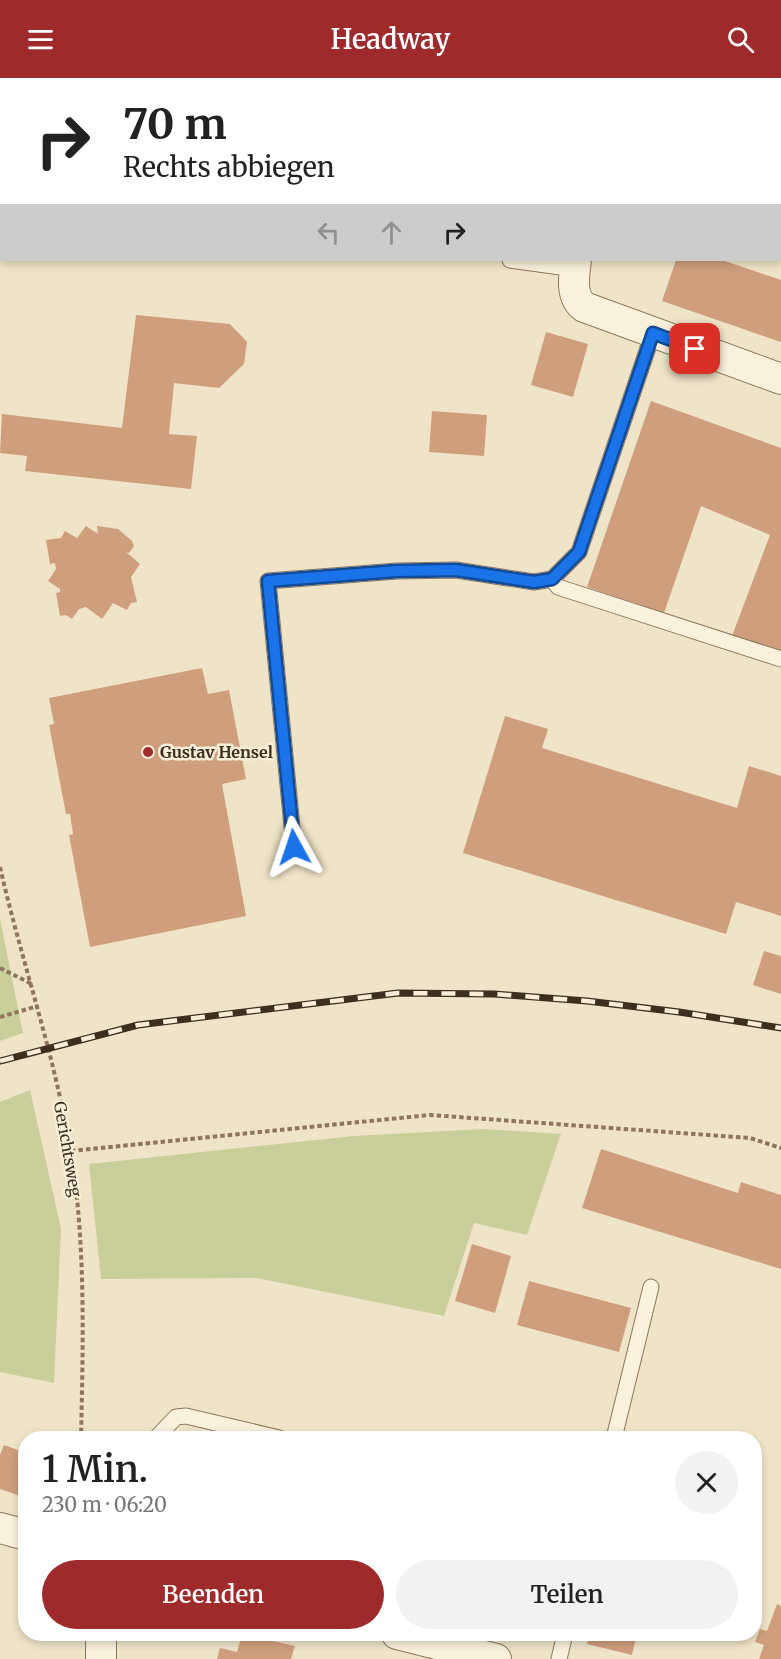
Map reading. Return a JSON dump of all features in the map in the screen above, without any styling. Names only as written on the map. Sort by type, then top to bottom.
[{"type":"street","points":[[575,264],[577,301],[605,316],[781,379]]},
{"type":"street","points":[[0,1528],[18,1533]]},
{"type":"street","points":[[101,1641],[101,1659]]},
{"type":"street","points":[[425,1641],[496,1659]]},
{"type":"lane","points":[[526,261],[575,264]]},
{"type":"lane","points":[[294,847],[268,581],[397,571],[456,570],[534,582],[552,579],[579,552],[653,333]]},
{"type":"lane","points":[[552,579],[558,587],[781,659]]},
{"type":"lane","points":[[616,1431],[651,1287]]},
{"type":"lane","points":[[163,1431],[176,1417],[186,1416],[249,1431]]},
{"type":"lane","points":[[559,1659],[563,1641]]},
{"type":"path","name":"Gerichtsweg","points":[[0,867],[33,984],[71,1151],[78,1207],[81,1431]]},
{"type":"path","points":[[0,968],[33,984]]},
{"type":"path","points":[[0,1017],[38,1006]]},
{"type":"path","points":[[71,1151],[430,1115],[750,1138],[781,1148]]},
{"type":"green space","points":[[0,919],[23,1033],[0,1041]]},
{"type":"green space","points":[[30,1090],[61,1229],[54,1383],[0,1372],[0,1102]]},
{"type":"green space","points":[[483,1129],[561,1134],[527,1235],[474,1223],[444,1316],[257,1278],[101,1279],[89,1164],[354,1136]]},
{"type":"building","points":[[676,261],[725,261],[781,280],[781,342],[662,301]]},
{"type":"building","points":[[136,315],[230,324],[247,342],[244,364],[219,388],[174,383],[169,434],[197,436],[191,489],[25,471],[27,456],[0,453],[2,414],[122,428]]},
{"type":"building","points":[[546,332],[588,344],[573,397],[531,385]]},
{"type":"building","points":[[651,401],[781,448],[781,654],[732,636],[770,535],[701,506],[664,613],[587,587]]},
{"type":"building","points":[[432,411],[487,415],[484,456],[429,452]]},
{"type":"building","points":[[86,526],[98,534],[97,526],[118,529],[132,541],[134,546],[129,553],[126,552],[140,564],[131,577],[137,602],[131,603],[127,610],[113,603],[102,619],[86,607],[79,609],[72,619],[66,615],[60,616],[56,593],[60,592],[60,589],[48,581],[56,569],[55,563],[50,564],[46,540],[61,538],[65,531],[77,538]]},
{"type":"building","points":[[202,668],[208,694],[229,690],[246,779],[222,784],[246,916],[90,947],[69,835],[73,834],[70,814],[66,814],[49,725],[54,724],[49,698]]},
{"type":"building","points":[[505,716],[548,729],[542,748],[737,808],[749,766],[781,776],[781,916],[736,902],[726,934],[463,853]]},
{"type":"building","points":[[764,951],[781,956],[781,994],[753,985]]},
{"type":"building","points":[[601,1149],[738,1193],[741,1182],[781,1195],[781,1269],[582,1208]]},
{"type":"building","points":[[472,1244],[511,1256],[495,1313],[455,1301]]},
{"type":"building","points":[[529,1281],[631,1308],[619,1352],[517,1325]]},
{"type":"building","points":[[4,1445],[18,1450],[18,1495],[0,1489],[0,1455]]},
{"type":"building","points":[[777,1604],[781,1606],[781,1659],[759,1659],[764,1645],[755,1642],[762,1641],[762,1630],[767,1631]]},
{"type":"building","points":[[240,1641],[273,1641],[295,1646],[291,1659],[217,1659],[220,1648],[237,1652]]},
{"type":"building","points":[[588,1641],[635,1641],[632,1655],[587,1644]]},
{"type":"railway","points":[[0,1061],[138,1025],[398,993],[494,994],[587,1001],[781,1028]]},
{"type":"place","name":"Gustav Hensel","points":[[148,752]]},
{"type":"route","points":[[294,847],[268,581],[397,571],[456,570],[534,582],[552,579],[579,552],[653,333],[695,349]]}]
